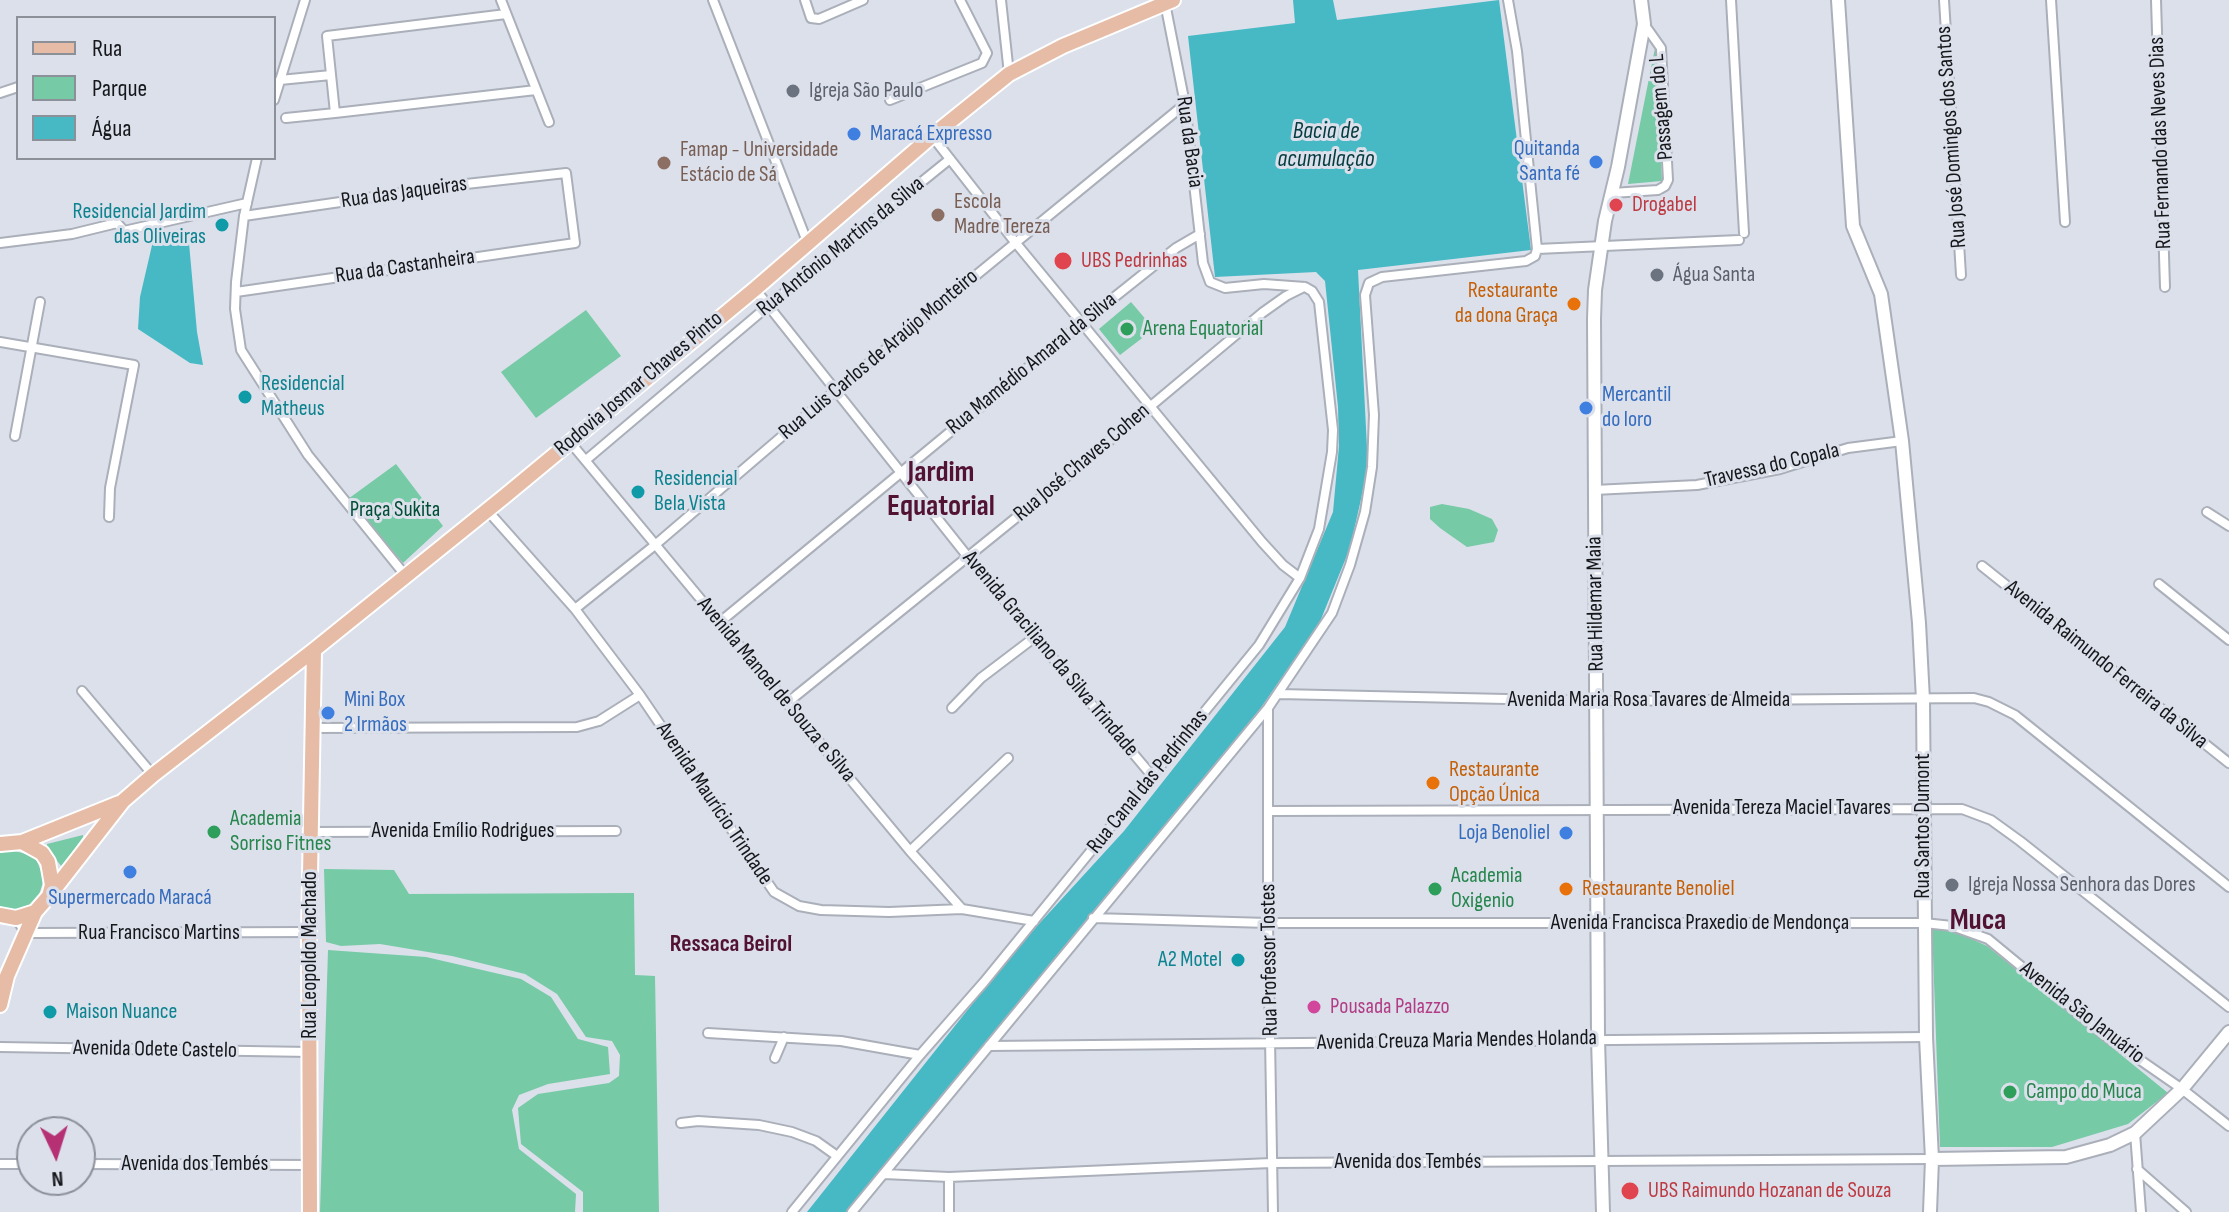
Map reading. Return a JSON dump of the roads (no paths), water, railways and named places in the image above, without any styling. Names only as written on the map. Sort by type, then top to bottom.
[{"type":"main road","name":"Rua Hildemar Maia","points":[[1603,1212],[1598,1039],[1594,319],[1601,247],[1644,24],[1641,0]]},
{"type":"main road","points":[[1644,24],[1650,0]]},
{"type":"main road","name":"Rua Santos Dumont","points":[[1838,0],[1853,226],[1881,294],[1902,441],[1919,623],[1923,700],[1926,1037],[1932,1159],[1930,1212]]},
{"type":"main road","name":"Rodovia Josmar Chaves Pinto","points":[[35,912],[123,801],[153,775],[487,510],[1009,74],[1063,46],[1169,1]]},
{"type":"main road","name":"Rua Leopoldo Machado","points":[[310,1212],[309,932],[314,650]]},
{"type":"main road","name":"Rodovia Josmar Chaves Pinto","points":[[0,844],[22,842],[123,801]]},
{"type":"main road","points":[[22,842],[33,846],[48,862],[52,873],[49,896]]},
{"type":"main road","points":[[0,915],[16,918],[35,912]]},
{"type":"main road","points":[[0,1005],[7,976],[35,912]]},
{"type":"main road","points":[[1932,1159],[2066,1157],[2110,1145],[2135,1133],[2182,1089],[2229,1032]]},
{"type":"street","points":[[276,93],[305,0]]},
{"type":"street","points":[[501,0],[549,122]]},
{"type":"street","points":[[713,0],[808,244]]},
{"type":"street","points":[[805,0],[811,18],[819,19],[863,0]]},
{"type":"street","points":[[890,100],[982,63],[987,53],[960,0]]},
{"type":"street","points":[[1001,0],[1009,74]]},
{"type":"street","points":[[1508,0],[1517,51],[1537,249],[1741,236],[1731,0]]},
{"type":"street","name":"Rua José Domingos dos Santos","points":[[1944,0],[1961,275]]},
{"type":"street","points":[[2051,0],[2065,222]]},
{"type":"street","name":"Rua Fernando das Neves Dias","points":[[2156,0],[2165,287]]},
{"type":"street","name":"Rua da Bacia","points":[[1169,1],[1185,104],[1203,263],[1210,282],[1225,288],[1264,284],[1305,287]]},
{"type":"street","points":[[335,113],[327,36],[506,14]]},
{"type":"street","name":"Passagem do L","points":[[1612,193],[1658,190],[1668,180],[1661,48],[1644,24]]},
{"type":"street","points":[[280,80],[331,75]]},
{"type":"street","points":[[286,118],[536,90]]},
{"type":"street","name":"Rua Luis Carlos de Araújo Monteiro","points":[[575,609],[1185,104]]},
{"type":"street","points":[[932,136],[1015,242],[1275,557],[1300,578]]},
{"type":"street","name":"Rua Antônio Martins da Silva","points":[[590,464],[768,306],[950,159]]},
{"type":"street","points":[[257,160],[244,216],[236,292],[237,334],[248,366],[308,455],[405,575]]},
{"type":"street","name":"Rua das Jaqueiras","points":[[244,216],[457,185],[566,173],[575,243]]},
{"type":"street","points":[[0,243],[72,234],[117,223],[124,231],[247,203]]},
{"type":"street","name":"Rua Mamédio Amaral da Silva","points":[[720,622],[1082,323],[1176,248],[1200,234]]},
{"type":"street","name":"Rua da Castanheira","points":[[236,292],[575,243]]},
{"type":"street","name":"Rua Canal das Pedrinhas","points":[[852,1212],[1268,708],[1332,613],[1350,567],[1365,512],[1374,437],[1365,295],[1369,283],[1375,279],[1526,261],[1536,254],[1537,249]]},
{"type":"street","name":"Rua Canal das Pedrinhas","points":[[792,1212],[1268,634],[1300,578],[1322,516],[1333,430],[1321,309],[1316,295],[1305,287]]},
{"type":"street","name":"Rua José Chaves Cohen","points":[[787,703],[1262,313],[1305,287]]},
{"type":"street","name":"Avenida Graciliano da Silva Trindade","points":[[755,289],[968,557],[1153,777]]},
{"type":"street","points":[[15,436],[40,302]]},
{"type":"street","points":[[0,342],[134,365],[110,488],[109,517]]},
{"type":"street","name":"Travessa do Copala","points":[[1594,490],[1697,485],[1780,469],[1848,448],[1902,441]]},
{"type":"street","name":"Avenida Manoel de Souza e Silva","points":[[570,442],[910,851],[962,909]]},
{"type":"street","name":"Avenida Maurício Trindade","points":[[487,510],[575,609],[640,695],[774,892],[799,906],[845,912],[962,909],[1034,921]]},
{"type":"street","points":[[2207,512],[2229,526]]},
{"type":"street","name":"Avenida Raimundo Ferreira da Silva","points":[[1982,566],[2229,763]]},
{"type":"street","points":[[2159,584],[2229,640]]},
{"type":"street","points":[[952,708],[981,678],[1035,637]]},
{"type":"street","points":[[82,691],[153,775]]},
{"type":"street","name":"Avenida Maria Rosa Tavares de Almeida","points":[[1279,694],[1597,701],[1974,698],[2015,715],[2229,887]]},
{"type":"street","points":[[311,728],[577,727],[599,721],[640,695]]},
{"type":"street","name":"Rua Professor Tostes","points":[[1268,708],[1273,1212]]},
{"type":"street","points":[[910,851],[1008,758]]},
{"type":"street","name":"Avenida Tereza Maciel Tavares","points":[[1269,811],[1962,809],[1991,820],[2229,1007]]},
{"type":"street","name":"Avenida Emílio Rodrigues","points":[[310,832],[616,831]]},
{"type":"street","points":[[16,918],[27,932]]},
{"type":"street","name":"Avenida Francisca Praxedio de Mendonça","points":[[1093,918],[1268,923],[1924,923]]},
{"type":"street","name":"Avenida São Januário","points":[[1924,923],[1952,926],[1988,939],[2107,1037],[2229,1126]]},
{"type":"street","name":"Rua Francisco Martins","points":[[27,932],[309,932]]},
{"type":"street","points":[[708,1033],[857,1043],[920,1055]]},
{"type":"street","points":[[775,1058],[784,1037]]},
{"type":"street","name":"Avenida Creuza Maria Mendes Holanda","points":[[989,1046],[1926,1037]]},
{"type":"street","name":"Avenida Odete Castelo","points":[[0,1047],[310,1052]]},
{"type":"street","points":[[681,1123],[698,1121],[759,1125],[816,1141],[837,1156]]},
{"type":"street","points":[[2135,1133],[2141,1212]]},
{"type":"street","name":"Avenida dos Tembés","points":[[884,1174],[949,1177],[1271,1163],[1932,1159]]},
{"type":"street","name":"Avenida dos Tembés","points":[[96,1164],[309,1165]]},
{"type":"street","points":[[2137,1169],[2186,1212]]},
{"type":"street","points":[[949,1177],[949,1212]]},
{"type":"water","name":"Bacia de acumulação","points":[[1293,0],[1333,0],[1337,20],[1499,0],[1531,250],[1358,270],[1368,468],[1350,548],[1319,624],[1260,709],[874,1181],[846,1212],[807,1212],[1016,949],[1124,831],[1285,627],[1333,512],[1339,446],[1338,407],[1325,281],[1316,272],[1215,277],[1188,36],[1295,23]]},
{"type":"water","points":[[178,229],[188,232],[203,365],[190,363],[138,329],[140,297],[153,241]]},
{"type":"place","name":"Igreja São Paulo","points":[[793,91]]},
{"type":"place","name":"Maracá Expresso","points":[[854,134]]},
{"type":"place","name":"Quitanda Santa fé","points":[[1596,162]]},
{"type":"place","name":"Famap - Universidade Estácio de Sá","points":[[664,163]]},
{"type":"place","name":"Drogabel","points":[[1616,205]]},
{"type":"place","name":"Escola Madre Tereza","points":[[938,215]]},
{"type":"place","name":"Residencial Jardim das Oliveiras","points":[[222,225]]},
{"type":"place","name":"UBS Pedrinhas","points":[[1063,261]]},
{"type":"place","name":"Água Santa","points":[[1657,275]]},
{"type":"place","name":"Restaurante da dona Graça","points":[[1574,304]]},
{"type":"place","name":"Arena Equatorial","points":[[1127,329]]},
{"type":"place","name":"Residencial Matheus","points":[[245,397]]},
{"type":"place","name":"Mercantil do loro","points":[[1586,408]]},
{"type":"place","name":"Residencial Bela Vista","points":[[638,492]]},
{"type":"place","name":"Mini Box 2 Irmãos","points":[[328,713]]},
{"type":"place","name":"Restaurante Opção Única","points":[[1433,783]]},
{"type":"place","name":"Academia Sorriso Fitnes","points":[[214,832]]},
{"type":"place","name":"Loja Benoliel","points":[[1566,833]]},
{"type":"place","name":"Supermercado Maracá","points":[[130,872]]},
{"type":"place","name":"Igreja Nossa Senhora das Dores","points":[[1952,885]]},
{"type":"place","name":"Academia Oxigenio","points":[[1435,889]]},
{"type":"place","name":"Restaurante Benoliel","points":[[1566,889]]},
{"type":"place","name":"A2 Motel","points":[[1238,960]]},
{"type":"place","name":"Pousada Palazzo","points":[[1314,1007]]},
{"type":"place","name":"Maison Nuance","points":[[50,1012]]},
{"type":"place","name":"Campo do Muca","points":[[2010,1092]]},
{"type":"place","name":"UBS Raimundo Hozanan de Souza","points":[[1630,1191]]},
{"type":"district","name":"Jardim Equatorial","points":[[941,490]]},
{"type":"district","name":"Muca","points":[[1978,921]]},
{"type":"district","name":"Ressaca Beirol","points":[[731,945]]},
{"type":"park label","name":"Praça Sukita","points":[[395,510]]}]
